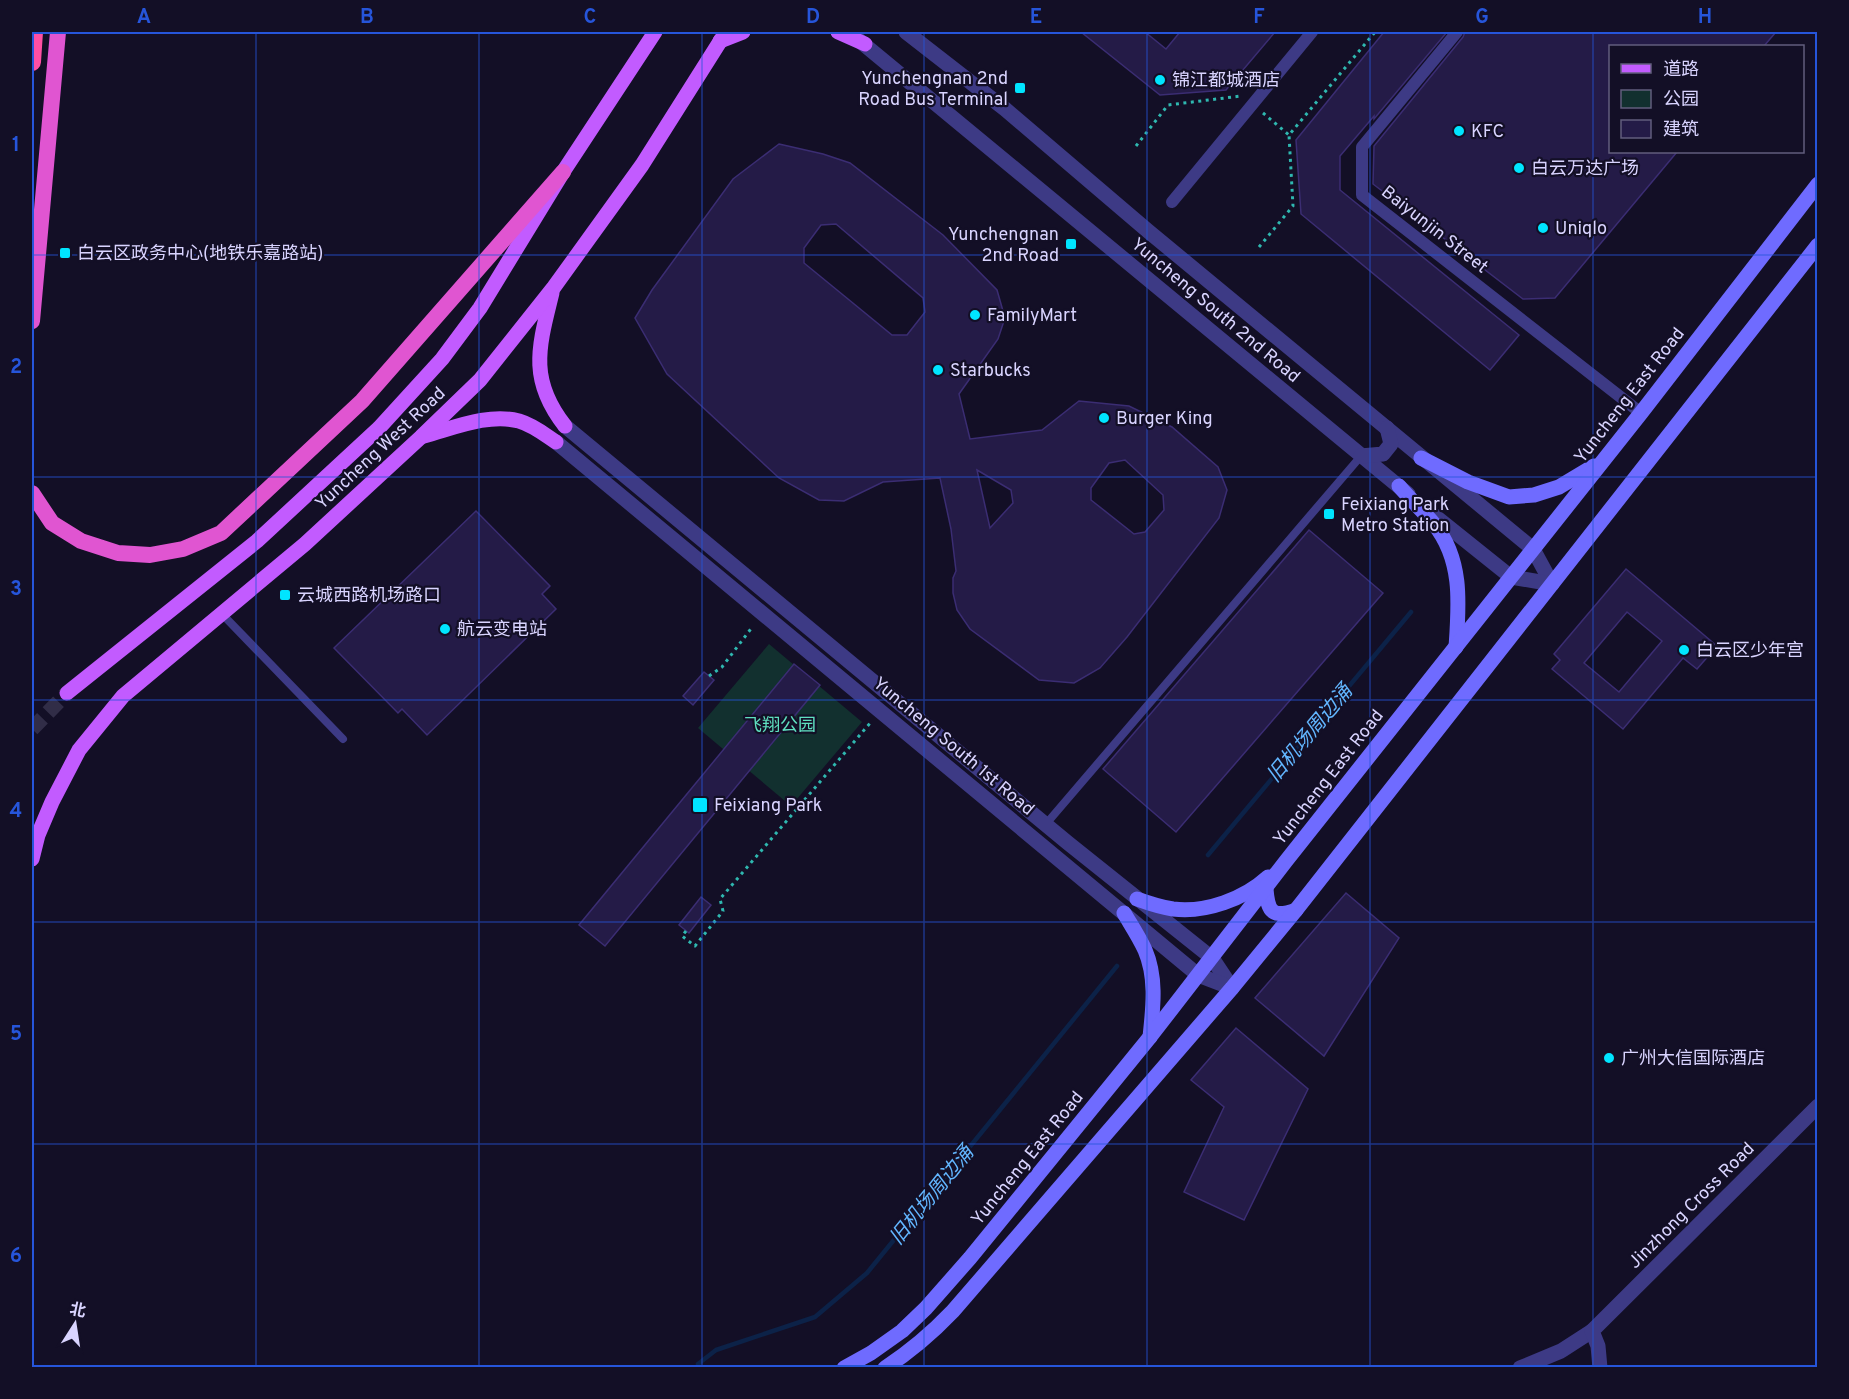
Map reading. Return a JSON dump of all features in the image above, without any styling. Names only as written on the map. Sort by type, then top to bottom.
[{"type":"highway","points":[[32,62],[34,32]]},
{"type":"highway","points":[[32,321],[58,32]]},
{"type":"highway","points":[[32,493],[52,523],[81,541],[118,553],[150,555],[183,549],[221,532],[362,400],[563,172]]},
{"type":"main road","points":[[644,49],[646,32]]},
{"type":"main road","name":"Yuncheng West Road","points":[[67,693],[257,541],[378,428],[442,359],[480,308],[563,172],[655,32]]},
{"type":"main road","points":[[722,35],[743,32]]},
{"type":"main road","points":[[838,32],[865,44]]},
{"type":"main road","name":"Yuncheng West Road","points":[[32,859],[38,835],[52,802],[79,750],[123,696],[305,544],[480,380],[554,287],[642,165],[722,35]]},
{"type":"main road","name":"Yuncheng East Road","points":[[844,1368],[879,1348],[902,1331],[926,1308],[985,1241],[1150,1037],[1818,184]]},
{"type":"main road","points":[[885,1368],[930,1335],[953,1311],[1232,988],[1296,910],[1818,245]]},
{"type":"main road","points":[[554,287],[540,338],[539,369],[547,399],[553,412],[565,426]]},
{"type":"main road","points":[[421,437],[481,421],[499,419],[528,424],[556,441]]},
{"type":"main road","points":[[1421,458],[1468,482],[1509,497],[1534,495],[1559,487],[1601,462]]},
{"type":"main road","points":[[1399,486],[1436,526],[1453,560],[1460,604],[1455,647]]},
{"type":"main road","points":[[1137,899],[1173,909],[1206,907],[1258,886],[1286,861]]},
{"type":"main road","points":[[1266,889],[1269,908],[1273,912],[1278,915],[1296,910]]},
{"type":"main road","points":[[1124,913],[1145,950],[1151,969],[1153,988],[1150,1037]]},
{"type":"street","name":"Yuncheng South 2nd Road","points":[[848,32],[1511,577],[1552,584]]},
{"type":"street","name":"Yuncheng South 2nd Road","points":[[906,32],[1005,109],[1157,239],[1533,549]]},
{"type":"street","points":[[1172,202],[1312,32]]},
{"type":"street","name":"Baiyunjin Street","points":[[1457,32],[1362,147],[1362,195],[1641,412]]},
{"type":"street","name":"Yuncheng South 1st Road","points":[[565,426],[1137,899]]},
{"type":"street","points":[[1361,456],[1383,454],[1391,444],[1387,428]]},
{"type":"street","name":"Yuncheng South 1st Road","points":[[556,441],[1198,975],[1232,988]]},
{"type":"street","points":[[1533,549],[1552,584]]},
{"type":"street","points":[[1137,899],[1212,958],[1232,988]]},
{"type":"street","name":"Jinzhong Cross Road","points":[[1520,1368],[1562,1351],[1592,1331],[1818,1106]]},
{"type":"street","points":[[1592,1331],[1598,1346],[1600,1368]]},
{"type":"lane","points":[[1046,824],[1361,456]]},
{"type":"lane","points":[[222,614],[343,739]]},
{"type":"path","points":[[1259,247],[1293,206],[1289,135],[1375,32]]},
{"type":"path","points":[[1136,146],[1168,105],[1241,96]]},
{"type":"path","points":[[709,676],[722,667],[764,613]]},
{"type":"path","points":[[686,931],[682,936],[695,946],[723,911],[720,899],[881,710]]},
{"type":"green space","name":"飞翔公园","points":[[769,644],[862,722],[791,806],[698,728]]},
{"type":"building","points":[[1081,32],[1145,32],[1166,49],[1180,32],[1275,32],[1226,90],[1160,95]]},
{"type":"building","points":[[1384,32],[1447,32],[1340,156],[1340,190],[1519,335],[1490,370],[1301,214],[1296,140]]},
{"type":"building","name":"白云万达广场","points":[[1465,32],[1776,32],[1765,45],[1609,45],[1609,153],[1676,153],[1555,298],[1523,299],[1373,184],[1374,146]]},
{"type":"building","points":[[779,144],[850,163],[943,235],[997,290],[1005,318],[998,339],[959,394],[970,439],[1042,430],[1079,401],[1129,406],[1172,427],[1218,467],[1227,490],[1219,518],[1127,637],[1100,668],[1074,683],[1039,680],[970,629],[957,610],[953,593],[953,578],[956,571],[951,529],[940,478],[883,482],[844,501],[819,500],[779,478],[667,374],[635,318],[652,290],[733,179]],"holes":[[[836,224],[923,298],[925,312],[907,335],[892,335],[804,263],[804,248],[821,225]],[[1125,460],[1163,495],[1164,510],[1145,532],[1134,534],[1091,500],[1091,488],[1109,463]],[[977,470],[1011,490],[1013,503],[990,528]]]},
{"type":"building","name":"航云变电站","points":[[476,511],[550,586],[542,594],[556,609],[427,735],[402,709],[398,713],[334,648]]},
{"type":"building","points":[[1309,530],[1383,593],[1176,832],[1103,769]]},
{"type":"building","name":"白云区少年宫","points":[[1626,569],[1717,646],[1697,669],[1683,658],[1623,729],[1552,669],[1560,660],[1554,654]],"holes":[[[1627,612],[1662,641],[1619,692],[1584,663]]]},
{"type":"building","name":"Feixiang Park","points":[[794,664],[820,685],[605,946],[579,925]]},
{"type":"building","points":[[704,672],[714,680],[693,705],[683,696]]},
{"type":"building","points":[[1346,893],[1399,938],[1324,1056],[1255,998]]},
{"type":"building","points":[[701,897],[711,905],[689,933],[679,925]]},
{"type":"building","points":[[1236,1028],[1308,1089],[1244,1220],[1184,1192],[1224,1107],[1191,1080]]},
{"type":"waterway","name":"旧机场周边涌","points":[[1208,855],[1411,612]]},
{"type":"waterway","name":"旧机场周边涌","points":[[698,1364],[716,1350],[815,1317],[867,1273],[1117,966]]},
{"type":"tunnel","points":[[32,729],[67,693]]},
{"type":"place","name":"锦江都城酒店","points":[[1160,80]]},
{"type":"place","name":"Yunchengnan 2nd Road Bus Terminal","points":[[1020,88]]},
{"type":"place","name":"KFC","points":[[1459,131]]},
{"type":"place","name":"白云万达广场","points":[[1519,168]]},
{"type":"place","name":"Uniqlo","points":[[1543,228]]},
{"type":"place","name":"Yunchengnan 2nd Road","points":[[1071,244]]},
{"type":"place","name":"白云区政务中心(地铁乐嘉路站)","points":[[65,253]]},
{"type":"place","name":"FamilyMart","points":[[975,315]]},
{"type":"place","name":"Starbucks","points":[[938,370]]},
{"type":"place","name":"Burger King","points":[[1104,418]]},
{"type":"place","name":"Feixiang Park Metro Station","points":[[1329,514]]},
{"type":"place","name":"云城西路机场路口","points":[[285,595]]},
{"type":"place","name":"航云变电站","points":[[445,629]]},
{"type":"place","name":"白云区少年宫","points":[[1684,650]]},
{"type":"place","name":"Feixiang Park","points":[[700,805]]},
{"type":"place","name":"广州大信国际酒店","points":[[1609,1058]]}]
